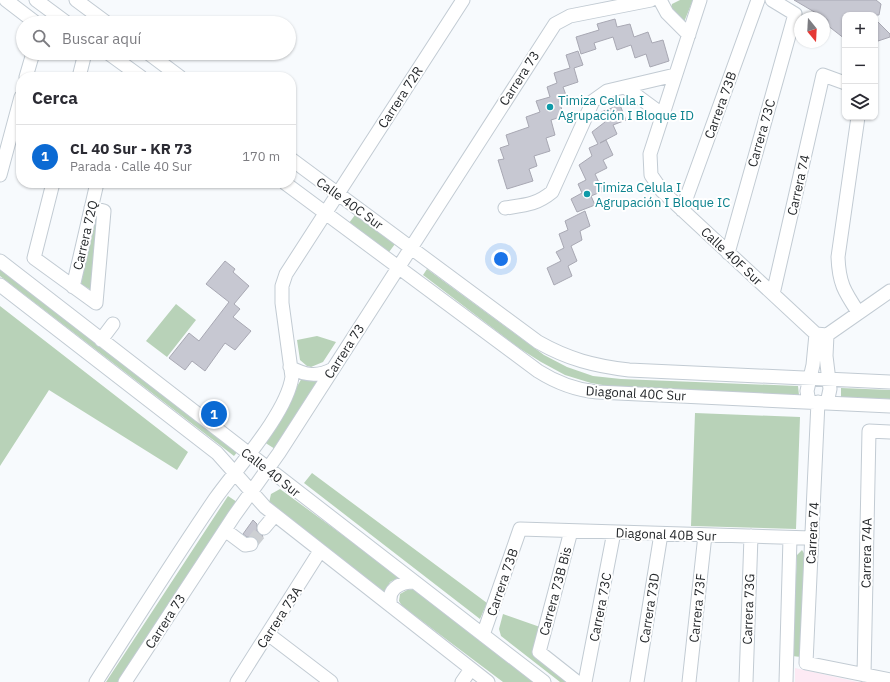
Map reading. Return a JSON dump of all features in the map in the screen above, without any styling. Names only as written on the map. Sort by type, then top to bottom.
[{"type":"street","points":[[0,7],[2,0]]},
{"type":"street","points":[[6,0],[27,16]]},
{"type":"street","points":[[36,0],[58,16]]},
{"type":"street","points":[[76,0],[91,16]]},
{"type":"street","name":"Carrera 72R","points":[[337,193],[463,0]]},
{"type":"street","name":"Carrera 73","points":[[125,682],[225,530],[268,469],[550,30],[561,19],[570,16],[651,0]]},
{"type":"street","points":[[660,0],[667,13],[688,35]]},
{"type":"street","points":[[625,87],[663,114],[700,0]]},
{"type":"street","name":"Carrera 73B","points":[[682,210],[758,0]]},
{"type":"street","name":"Carrera 73C","points":[[728,253],[794,14],[772,0]]},
{"type":"street","points":[[27,72],[31,60]]},
{"type":"street","points":[[79,72],[81,60]]},
{"type":"street","points":[[118,60],[134,72]]},
{"type":"street","points":[[157,60],[173,72]]},
{"type":"street","points":[[504,208],[531,205],[543,200],[552,192],[593,101],[597,96],[607,91],[675,75]]},
{"type":"street","name":"Carrera 74","points":[[773,294],[823,75],[842,83]]},
{"type":"street","name":"Calle 40F Sur","points":[[663,114],[650,154],[649,164],[650,175],[657,186],[773,294],[821,335]]},
{"type":"street","points":[[0,175],[16,116]]},
{"type":"street","points":[[858,120],[838,257],[839,275],[844,290],[858,312]]},
{"type":"street","name":"Calle 40C Sur","points":[[296,163],[410,247]]},
{"type":"street","points":[[52,188],[34,258],[96,303],[104,211],[91,208]]},
{"type":"street","name":"Carrera 72Q","points":[[73,287],[96,188]]},
{"type":"street","name":"Calle 40C Sur","points":[[292,188],[398,266]]},
{"type":"street","name":"Carrera 73","points":[[96,682],[211,506],[249,454],[288,394],[292,377],[282,303],[282,286],[286,274],[337,193]]},
{"type":"street","name":"Diagonal 40C Sur","points":[[410,247],[538,342],[570,358],[606,368],[629,370],[890,382]]},
{"type":"street","name":"Calle 40 Sur","points":[[0,261],[544,682]]},
{"type":"street","name":"Diagonal 40C Sur","points":[[398,266],[538,371],[552,380],[583,391],[890,406]]},
{"type":"street","name":"Calle 40 Sur","points":[[0,285],[217,453],[251,492],[275,515],[488,682]]},
{"type":"street","points":[[821,335],[890,291]]},
{"type":"street","points":[[101,340],[113,324]]},
{"type":"street","name":"Carrera 74","points":[[821,335],[814,358],[807,391],[818,402],[806,663],[864,675]]},
{"type":"street","name":"Carrera 74","points":[[818,402],[830,393],[826,356],[821,335]]},
{"type":"street","points":[[290,367],[309,375],[326,373],[332,369]]},
{"type":"street","name":"Carrera 74A","points":[[864,675],[869,430],[890,432]]},
{"type":"street","points":[[264,528],[275,515]]},
{"type":"street","name":"Carrera 73B","points":[[484,635],[520,529]]},
{"type":"street","name":"Diagonal 40B Sur","points":[[520,529],[812,538]]},
{"type":"street","points":[[225,530],[245,545],[251,544]]},
{"type":"street","name":"Carrera 73B Bis","points":[[571,531],[539,652],[577,682]]},
{"type":"street","name":"Carrera 73C","points":[[585,682],[614,532]]},
{"type":"street","name":"Carrera 73D","points":[[637,682],[661,534]]},
{"type":"street","name":"Carrera 73F","points":[[689,682],[705,535]]},
{"type":"street","name":"Carrera 73G","points":[[746,682],[751,536]]},
{"type":"street","name":"Carrera 74","points":[[786,682],[790,538]]},
{"type":"street","name":"Carrera 73A","points":[[237,682],[320,551]]},
{"type":"street","points":[[392,606],[390,597],[394,588],[400,584],[414,582]]},
{"type":"street","points":[[268,634],[331,682]]},
{"type":"street","points":[[462,682],[472,669]]},
{"type":"street","points":[[864,675],[890,680]]},
{"type":"shaded area","points":[[795,668],[858,682],[795,682]]},
{"type":"green space","points":[[680,0],[693,0],[684,22],[670,11],[672,4]]},
{"type":"green space","points":[[355,215],[395,244],[389,252],[349,223]]},
{"type":"green space","points":[[95,216],[99,217],[91,290],[81,284]]},
{"type":"green space","points":[[0,266],[238,451],[234,456],[0,276]]},
{"type":"green space","points":[[427,269],[544,355],[567,367],[593,376],[621,379],[798,386],[799,395],[620,388],[591,383],[565,375],[519,348],[423,275]]},
{"type":"green space","points":[[176,304],[196,320],[167,357],[146,341]]},
{"type":"green space","points":[[0,306],[188,452],[177,470],[49,390],[0,466]]},
{"type":"green space","points":[[317,336],[336,342],[323,362],[311,367],[307,366],[300,360],[297,340]]},
{"type":"green space","points":[[302,378],[319,380],[275,449],[264,442]]},
{"type":"green space","points":[[841,388],[890,390],[890,399],[841,397]]},
{"type":"green space","points":[[695,413],[800,417],[796,529],[691,526]]},
{"type":"green space","points":[[312,473],[487,603],[480,619],[304,483]]},
{"type":"green space","points":[[280,489],[400,577],[390,582],[384,594],[269,503],[271,494]]},
{"type":"green space","points":[[228,496],[237,502],[119,682],[106,682]]},
{"type":"green space","points":[[802,550],[805,555],[801,657],[792,656],[797,555]]},
{"type":"green space","points":[[414,589],[534,682],[503,682],[402,606],[399,601],[400,594],[407,590]]},
{"type":"green space","points":[[503,614],[540,627],[534,651],[573,682],[560,682],[501,636],[499,629]]},
{"type":"building","points":[[794,0],[876,0],[881,4],[879,15],[878,12],[842,12],[842,37],[830,27],[830,12],[814,12]]},
{"type":"building","name":"Timiza Celula I Agrupación I Bloque ID","points":[[615,19],[617,27],[630,24],[634,37],[648,32],[652,43],[663,40],[669,61],[650,67],[646,54],[635,58],[631,45],[617,50],[613,37],[594,43],[596,49],[581,54],[576,37],[599,30],[597,24]]},
{"type":"building","points":[[878,22],[890,34],[890,37],[878,41]]},
{"type":"building","name":"Timiza Celula I Agrupación I Bloque ID","points":[[578,51],[583,65],[574,68],[578,82],[563,87],[567,98],[559,101],[564,116],[551,120],[555,135],[546,138],[550,151],[534,156],[537,166],[529,169],[533,181],[507,189],[498,160],[504,159],[500,148],[509,145],[506,135],[529,127],[526,117],[540,112],[536,101],[550,97],[547,87],[557,83],[554,73],[570,68],[566,55]]},
{"type":"building","name":"Timiza Celula I Agrupación I Bloque IC","points":[[620,105],[626,120],[613,125],[617,134],[600,143],[606,140],[613,155],[603,160],[607,168],[595,174],[603,191],[591,196],[595,205],[577,212],[571,199],[582,193],[578,184],[586,180],[579,165],[592,156],[589,148],[598,144],[592,132],[605,122],[601,112]]},
{"type":"building","points":[[585,211],[590,226],[580,231],[582,240],[571,246],[577,261],[568,266],[572,276],[554,285],[547,268],[561,261],[556,252],[564,248],[559,234],[568,230],[565,221]]},
{"type":"building","points":[[225,261],[235,269],[233,272],[249,286],[234,304],[240,309],[233,317],[251,331],[235,350],[225,343],[205,371],[192,361],[185,370],[169,358],[189,333],[199,341],[229,302],[206,284]]},
{"type":"building","points":[[253,520],[257,524],[257,531],[263,536],[259,542],[254,537],[247,537],[243,534]]},
{"type":"tunnel","points":[[251,544],[264,528]]},
{"type":"place","name":"Timiza Celula I Agrupación I Bloque ID","points":[[550,107]]},
{"type":"place","name":"Timiza Celula I Agrupación I Bloque IC","points":[[587,194]]},
{"type":"place","name":"CL 40 Sur - KR 73","points":[[214,414]]}]
